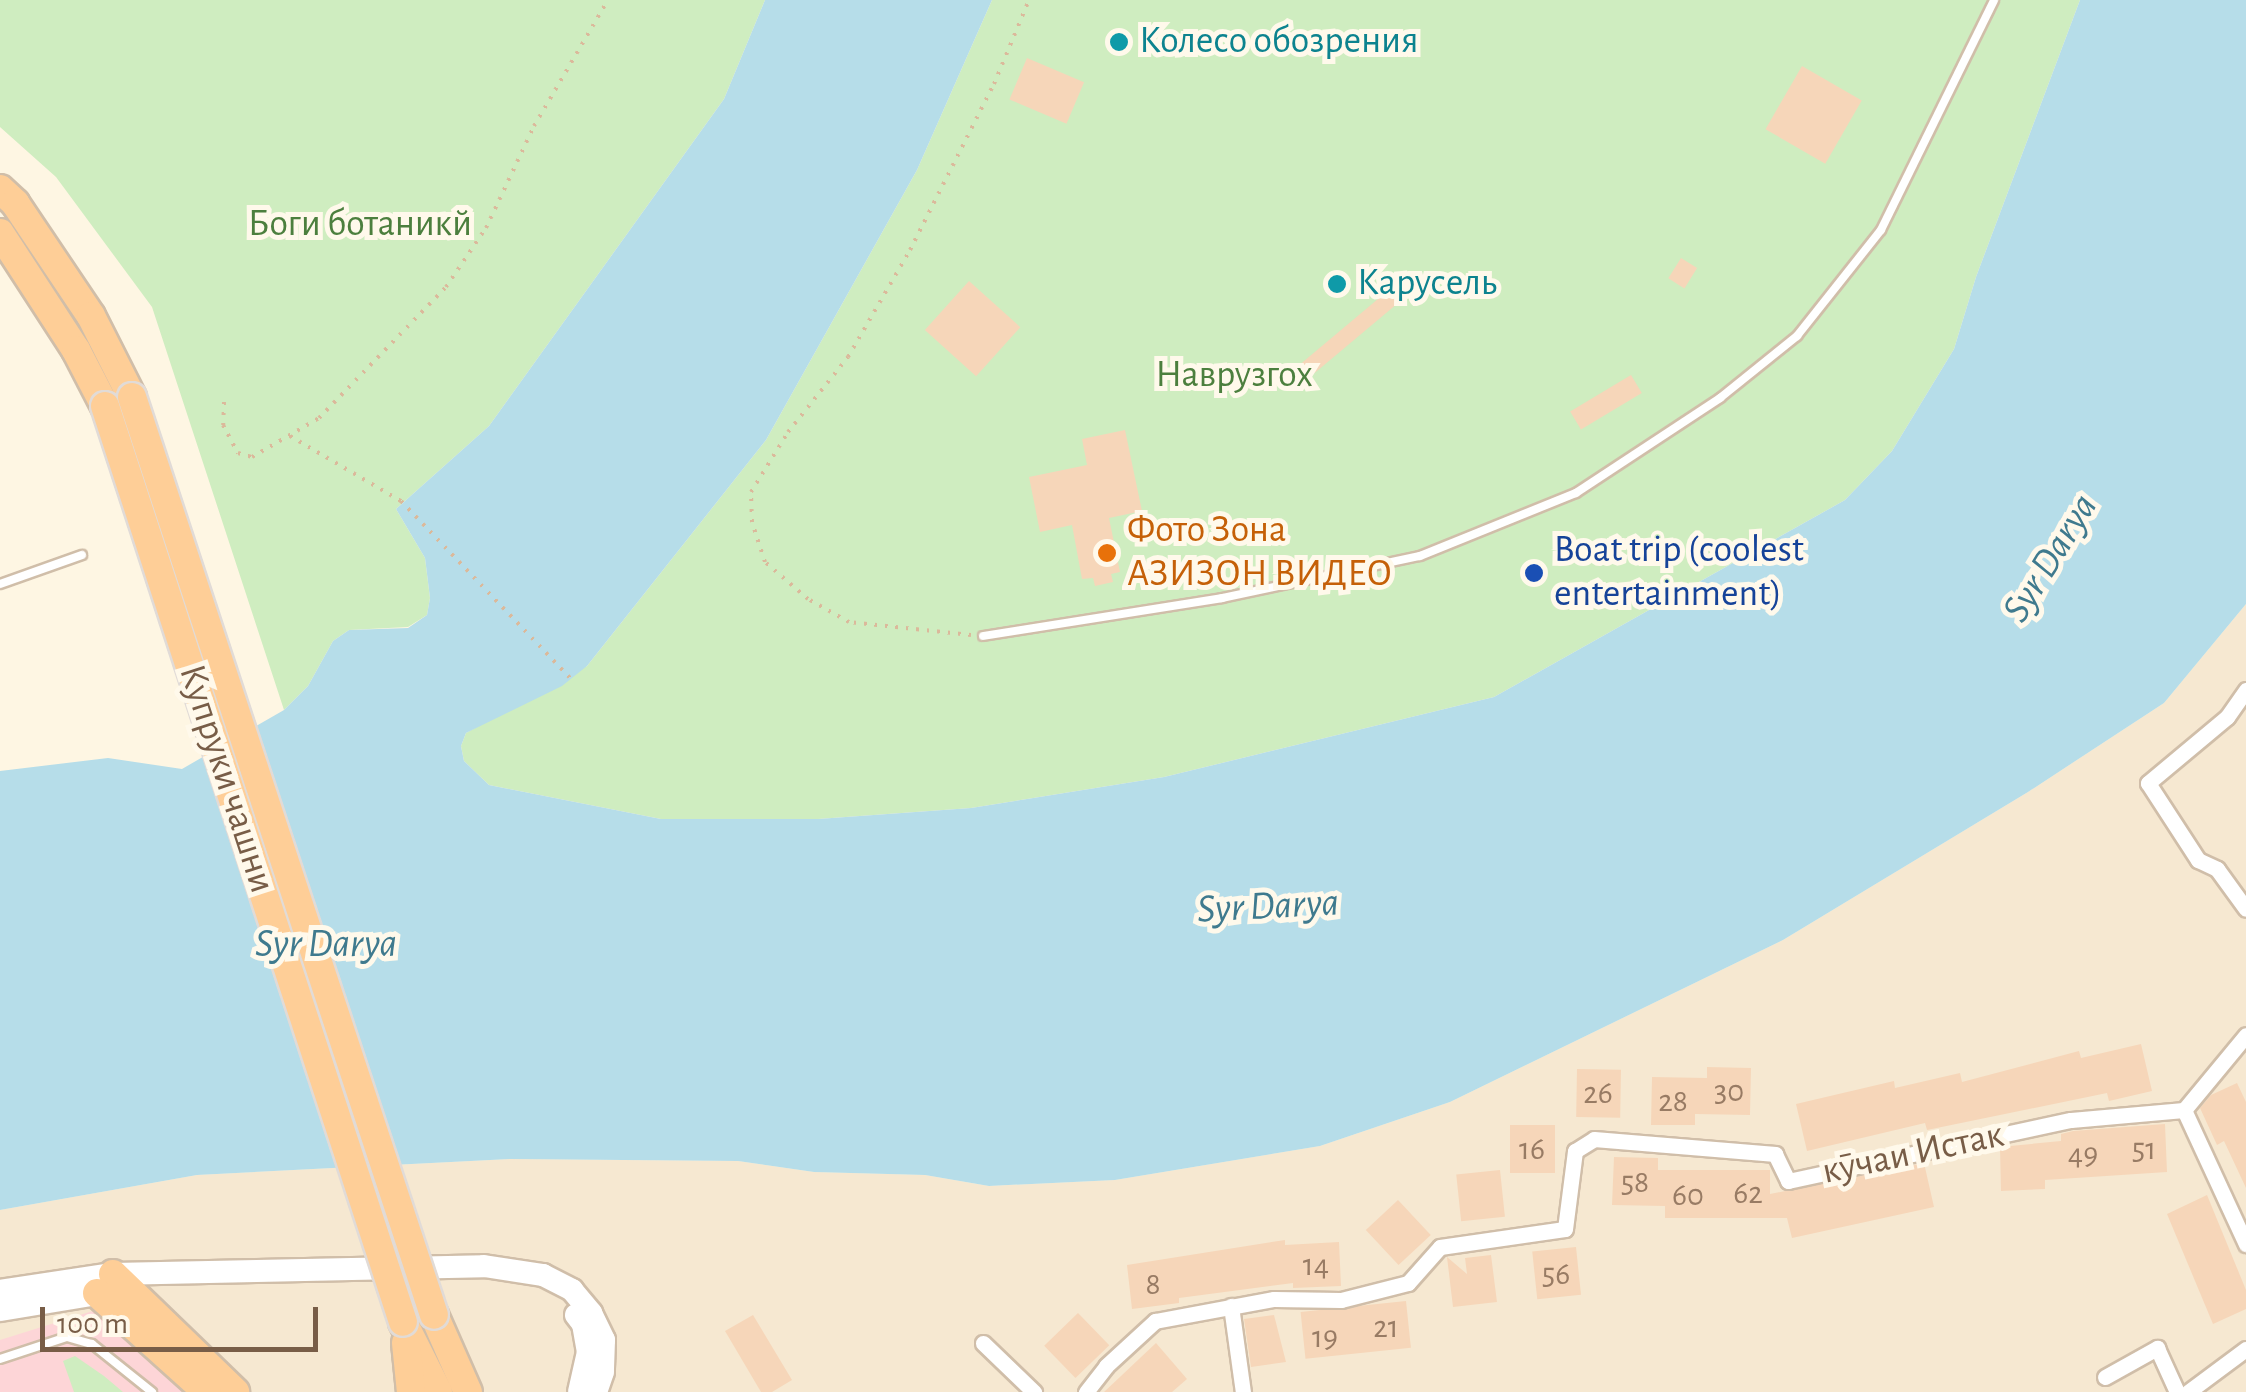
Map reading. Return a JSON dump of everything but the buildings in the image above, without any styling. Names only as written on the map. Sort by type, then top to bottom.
[{"type":"highway","points":[[0,189],[15,203],[92,316],[434,1315],[468,1392]]},
{"type":"highway","points":[[0,233],[76,350],[119,402]]},
{"type":"highway","name":"Купруки чашни","points":[[119,402],[403,1322]]},
{"type":"highway","points":[[114,1286],[207,1392]]},
{"type":"highway","points":[[114,1286],[236,1392]]},
{"type":"highway","points":[[403,1322],[411,1392]]},
{"type":"highway","points":[[403,1322],[438,1392]]},
{"type":"main road","points":[[0,1291],[484,1266],[544,1275],[572,1290],[592,1313],[604,1340],[603,1372],[596,1392]]},
{"type":"main road","points":[[0,1310],[114,1286],[486,1279],[539,1288],[562,1300],[584,1324],[588,1352],[579,1392]]},
{"type":"street","points":[[2246,690],[2227,717],[2148,784],[2198,860],[2216,869],[2246,909]]},
{"type":"street","points":[[2246,1035],[2184,1110],[2246,1244]]},
{"type":"street","name":"кӯчаи Истак","points":[[1086,1392],[1106,1366],[1155,1321],[1274,1299],[1341,1300],[1408,1283],[1440,1247],[1565,1229],[1574,1151],[1594,1139],[1775,1154],[1788,1181],[2071,1120],[2184,1110]]},
{"type":"street","points":[[1231,1306],[1243,1392]]},
{"type":"street","points":[[983,1343],[1034,1392]]},
{"type":"street","points":[[2105,1376],[2157,1348],[2177,1392]]},
{"type":"street","points":[[2188,1392],[2246,1349]]},
{"type":"lane","points":[[984,636],[1222,598],[1420,556],[1576,492],[1720,398],[1797,336],[1880,230],[1994,0]]},
{"type":"lane","points":[[0,584],[82,555]]},
{"type":"lane","points":[[0,1359],[66,1337],[92,1344],[152,1392]]},
{"type":"path","points":[[224,402],[223,425],[238,453],[252,457],[319,418],[446,288],[486,228],[534,126],[608,0]]},
{"type":"path","points":[[984,636],[849,622],[808,599],[765,562],[752,522],[751,492],[788,432],[848,357],[910,250],[994,84],[1028,0]]},
{"type":"path","points":[[290,436],[401,502],[572,679]]},
{"type":"shaded area","points":[[2246,604],[2246,1392],[0,1392],[0,1210],[197,1175],[510,1159],[738,1161],[814,1172],[925,1175],[989,1186],[1115,1180],[1320,1146],[1450,1102],[1783,940],[2028,792],[2164,703]]},
{"type":"shaded area","points":[[96,1310],[186,1392],[0,1392],[0,1340]]},
{"type":"green space","name":"Боги ботаникй","points":[[0,0],[765,0],[724,99],[489,426],[396,509],[425,558],[430,598],[427,615],[408,627],[349,630],[333,641],[308,686],[284,710],[152,307],[56,177],[0,127]]},
{"type":"green space","name":"Наврузгох","points":[[992,0],[2080,0],[1976,277],[1954,349],[1892,451],[1845,500],[1494,697],[1164,777],[971,808],[818,819],[661,819],[489,785],[464,761],[461,746],[466,733],[587,666],[766,440],[917,170]]},
{"type":"green space","points":[[75,1356],[123,1392],[74,1392],[63,1361]]},
{"type":"water","name":"Syr Darya","points":[[765,0],[992,0],[917,170],[766,440],[587,666],[562,686],[466,733],[461,746],[464,761],[489,785],[661,819],[818,819],[971,808],[1164,777],[1494,697],[1845,500],[1892,451],[1954,349],[1976,277],[2080,0],[2246,0],[2246,604],[2164,703],[2028,792],[1783,940],[1450,1102],[1320,1146],[1115,1180],[989,1186],[925,1175],[814,1172],[738,1161],[510,1159],[197,1175],[0,1210],[0,771],[108,758],[182,769],[284,710],[308,686],[333,641],[349,630],[408,628],[427,615],[430,598],[425,558],[396,509],[489,426],[724,99]]},
{"type":"place","name":"Колесо обозрения","points":[[1119,42]]},
{"type":"place","name":"Карусель","points":[[1337,284]]},
{"type":"place","name":"Фото Зона АЗИЗОН ВИДЕО","points":[[1107,553]]},
{"type":"place","name":"Boat trip (coolest entertainment)","points":[[1534,573]]}]
